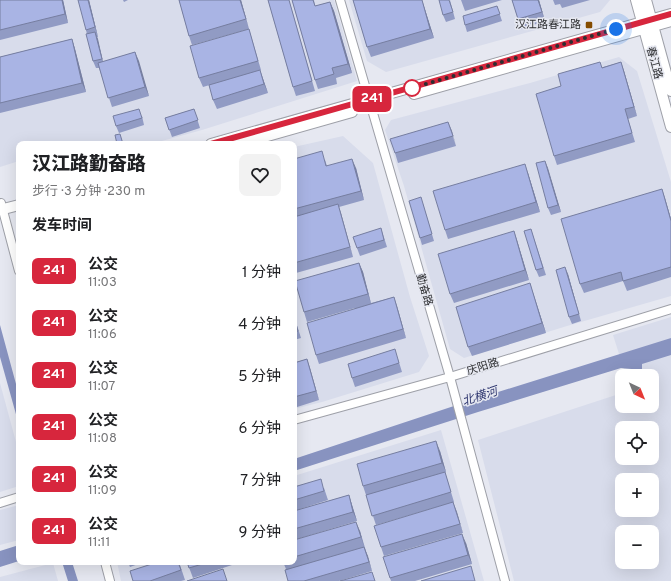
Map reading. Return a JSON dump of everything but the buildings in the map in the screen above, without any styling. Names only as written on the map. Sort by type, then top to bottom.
[{"type":"main road","name":"春江路","points":[[636,0],[648,24],[671,91]]},
{"type":"main road","name":"春江路","points":[[646,0],[648,24],[671,126]]},
{"type":"main road","points":[[249,141],[369,104],[648,24],[671,14]]},
{"type":"main road","points":[[648,24],[671,21]]},
{"type":"main road","points":[[223,141],[369,104]]},
{"type":"main road","points":[[1,207],[16,200]]},
{"type":"main road","points":[[1,207],[16,205]]},
{"type":"street","name":"勤奋路","points":[[340,0],[369,104],[450,377],[505,581]]},
{"type":"street","points":[[1,207],[16,260]]},
{"type":"street","name":"庆阳路","points":[[297,419],[450,377],[671,309]]},
{"type":"street","points":[[0,503],[16,498]]},
{"type":"street","points":[[106,565],[110,581]]},
{"type":"shaded area","points":[[0,0],[334,0],[357,81],[202,130],[162,141],[16,141],[16,162],[0,167]]},
{"type":"shaded area","points":[[349,0],[610,0],[600,12],[386,72],[367,61]]},
{"type":"shaded area","points":[[619,57],[637,71],[671,182],[671,296],[464,358],[450,349],[404,186],[385,130],[391,120],[530,83]]},
{"type":"shaded area","points":[[343,136],[373,163],[410,297],[429,356],[419,372],[297,408],[297,146]]},
{"type":"shaded area","points":[[671,317],[671,581],[514,581],[478,440],[615,395],[615,413],[659,413],[659,369],[624,369],[613,335]]},
{"type":"shaded area","points":[[0,383],[16,442],[16,487],[0,492]]},
{"type":"shaded area","points":[[441,430],[484,581],[121,581],[118,565],[297,565],[297,475]]},
{"type":"shaded area","points":[[16,506],[16,541],[0,545],[0,510]]},
{"type":"shaded area","points":[[45,565],[54,565],[58,581],[0,581],[0,577]]},
{"type":"water","points":[[0,325],[16,384],[16,414],[0,357]]},
{"type":"water","points":[[671,338],[671,355],[642,364],[642,369],[615,369],[297,470],[297,458],[463,403]]},
{"type":"water","points":[[16,546],[16,562],[0,567],[0,551]]},
{"type":"water","points":[[63,565],[73,565],[78,581],[68,581]]},
{"type":"bus line","name":"241","points":[[222,141],[671,14]]},
{"type":"place","name":"汉江路春江路","points":[[589,25]]},
{"type":"route","points":[[412,88],[616,29]]},
{"type":"water label","name":"北横河","points":[[480,397]]}]
